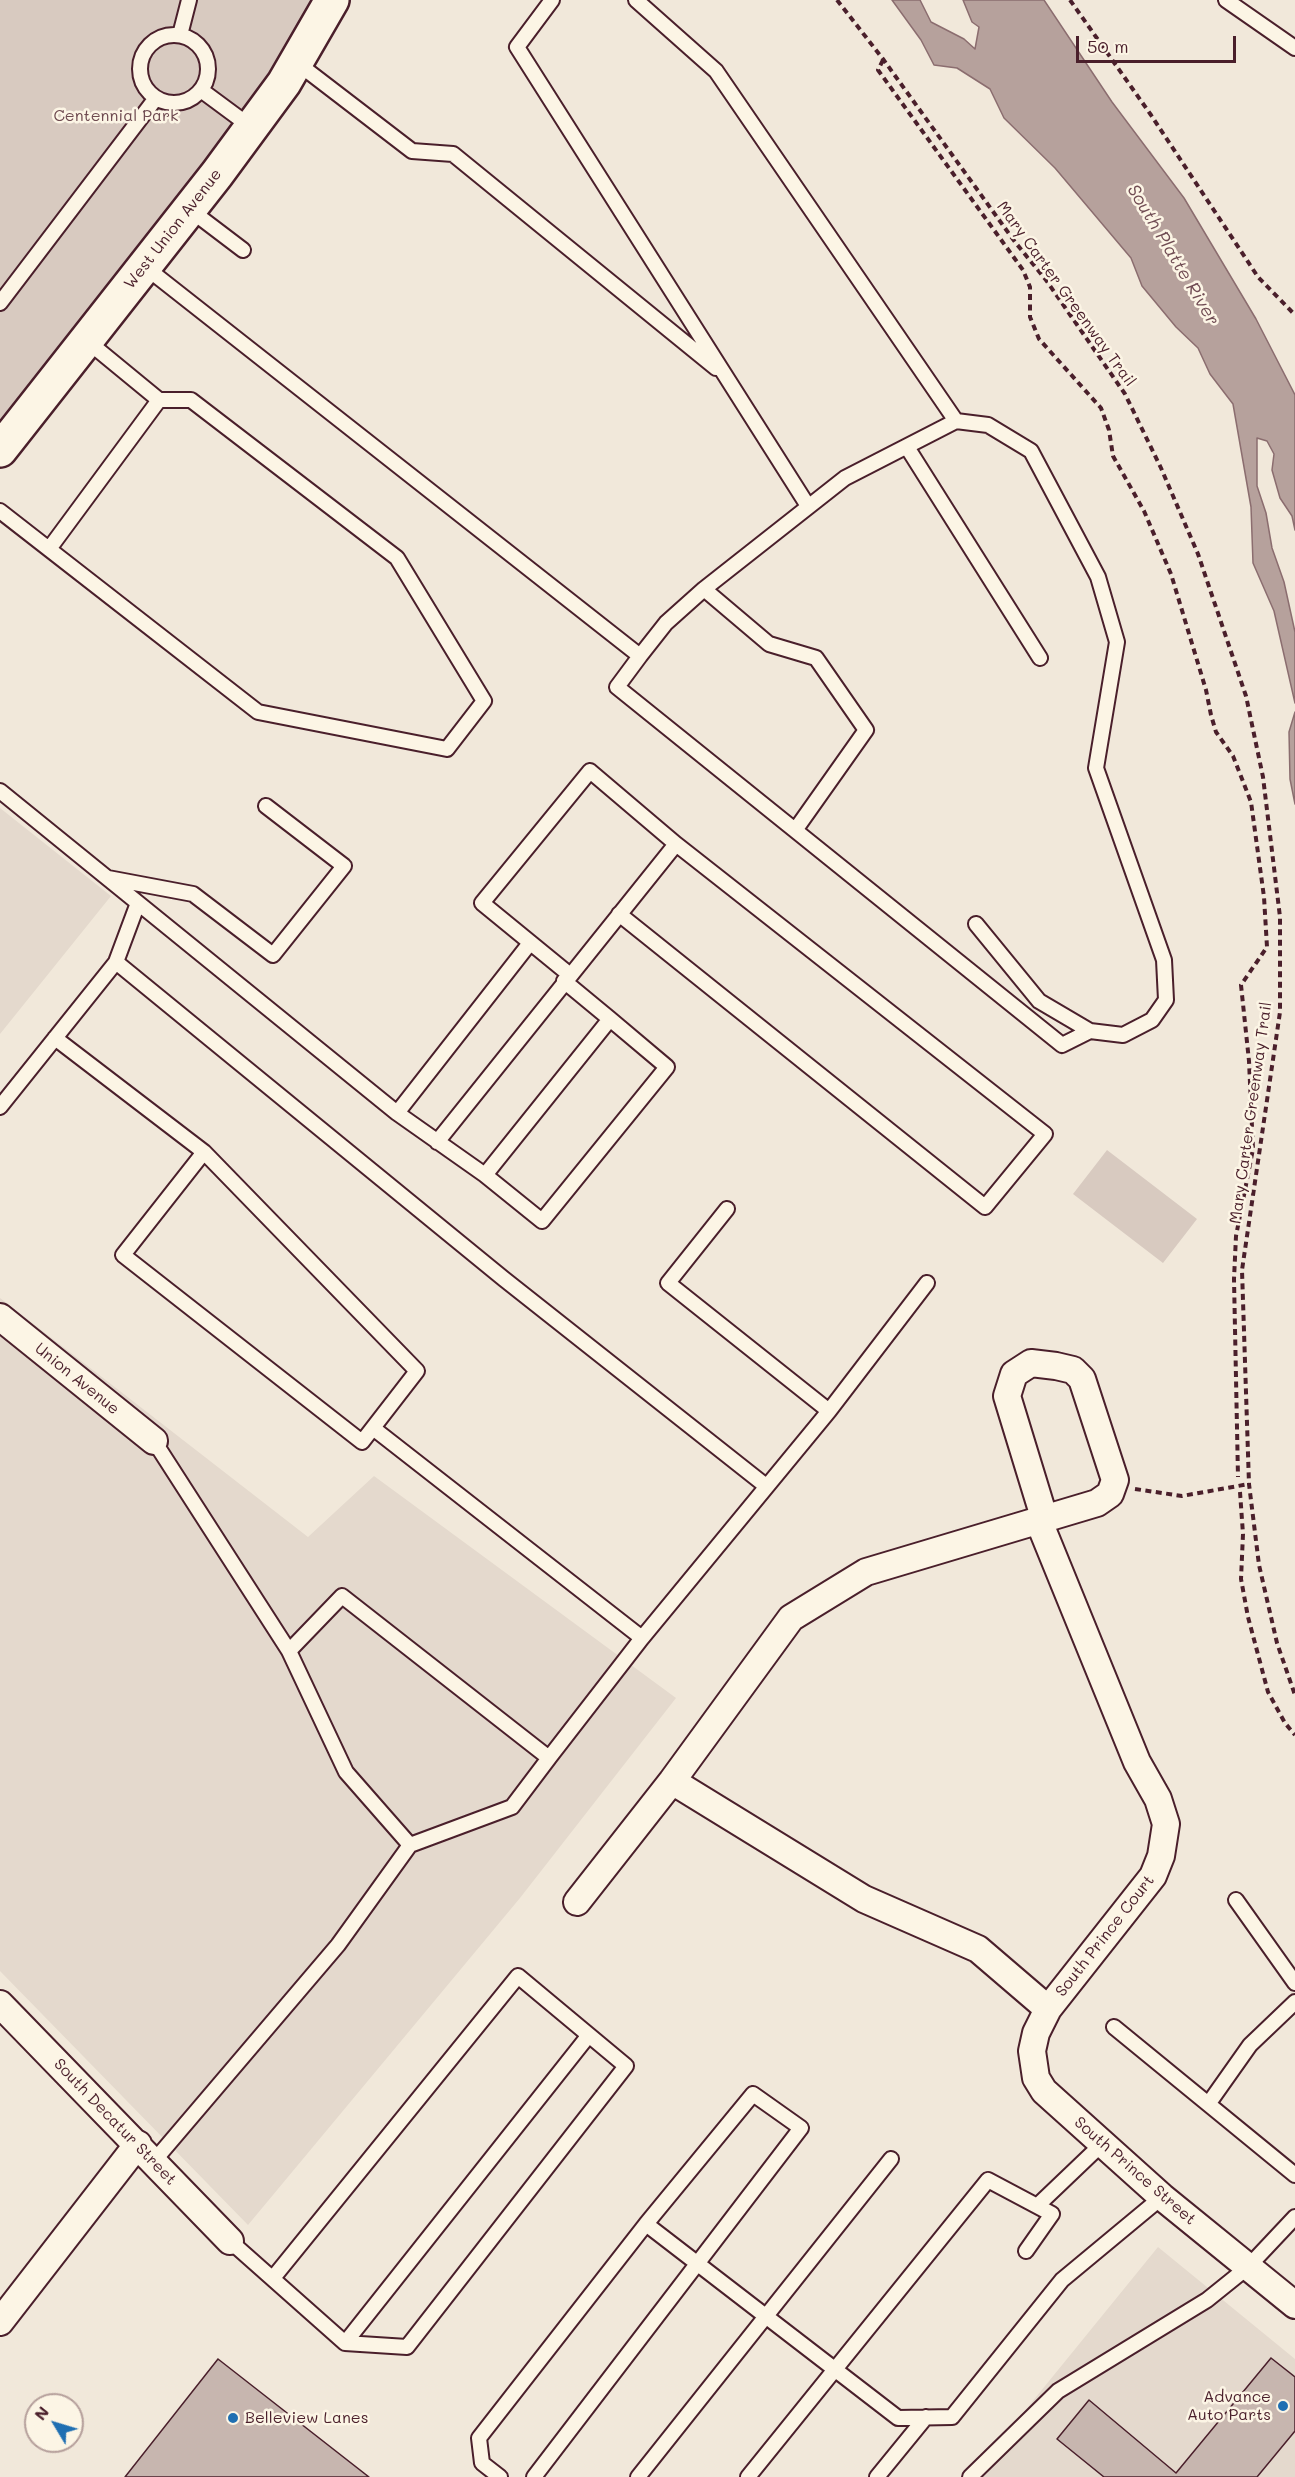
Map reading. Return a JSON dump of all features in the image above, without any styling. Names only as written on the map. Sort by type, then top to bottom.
[{"type":"street","name":"West Union Avenue","points":[[0,450],[189,209],[284,83],[332,0]]},
{"type":"street","name":"Union Avenue","points":[[0,1317],[154,1441]]},
{"type":"street","name":"South Prince Court","points":[[672,1781],[864,1899],[978,1949],[1048,2009],[1153,1876],[1161,1856],[1166,1824],[1158,1799],[1137,1762],[1041,1518],[1007,1396],[1014,1374],[1031,1363],[1073,1370],[1082,1379],[1115,1480]]},
{"type":"street","points":[[577,1902],[672,1781],[791,1618],[866,1572],[1097,1503],[1110,1494],[1115,1480]]},
{"type":"street","name":"South Decatur Street","points":[[0,2004],[230,2241]]},
{"type":"street","name":"South Prince Street","points":[[1048,2009],[1036,2033],[1032,2051],[1036,2078],[1044,2091],[1162,2197],[1295,2305]]},
{"type":"street","points":[[0,2322],[146,2153]]},
{"type":"lane","points":[[180,35],[189,0]]},
{"type":"lane","points":[[552,0],[517,47],[808,506]]},
{"type":"lane","points":[[636,0],[716,71],[956,421]]},
{"type":"lane","points":[[1226,0],[1295,48]]},
{"type":"lane","points":[[167,35],[180,35],[193,40],[208,63],[207,77],[201,90],[192,98],[180,102],[168,103],[156,98],[146,89],[140,77],[140,63],[144,50],[154,40],[167,35]]},
{"type":"lane","points":[[296,62],[412,151],[453,154],[726,376]]},
{"type":"lane","points":[[201,90],[251,127]]},
{"type":"lane","points":[[0,303],[156,98]]},
{"type":"lane","points":[[189,209],[243,250]]},
{"type":"lane","points":[[144,266],[640,656]]},
{"type":"lane","points":[[0,511],[258,712],[447,749],[484,701],[398,558],[191,400],[159,400],[86,340]]},
{"type":"lane","points":[[49,549],[159,400]]},
{"type":"lane","points":[[976,924],[1039,1001],[1090,1031],[1123,1035],[1152,1020],[1166,1000],[1164,960],[1096,768],[1117,642],[1098,577],[1031,452],[988,425],[956,421],[845,478],[808,506],[704,589],[666,623],[617,687],[1062,1045],[1090,1031]]},
{"type":"lane","points":[[907,447],[1040,658]]},
{"type":"lane","points":[[704,589],[769,644],[816,658],[867,730],[796,829]]},
{"type":"lane","points":[[0,791],[397,1113],[484,1175],[542,1221],[667,1067],[610,1019],[530,943],[482,903],[590,771],[676,844],[1045,1134],[985,1207],[619,914]]},
{"type":"lane","points":[[106,877],[194,894],[273,955],[344,866],[266,806]]},
{"type":"lane","points":[[437,1142],[676,844]]},
{"type":"lane","points":[[0,1107],[116,962],[138,903]]},
{"type":"lane","points":[[397,1113],[530,943]]},
{"type":"lane","points":[[116,962],[495,1272],[766,1486]]},
{"type":"lane","points":[[484,1175],[610,1019]]},
{"type":"lane","points":[[55,1038],[204,1152],[417,1371],[362,1442],[123,1255],[204,1152]]},
{"type":"lane","points":[[727,1209],[668,1283],[829,1411]]},
{"type":"lane","points":[[146,2153],[338,1945],[410,1845],[512,1807],[642,1638],[829,1411],[927,1283]]},
{"type":"lane","points":[[373,1428],[642,1638]]},
{"type":"lane","points":[[154,1441],[289,1651],[346,1772],[410,1845]]},
{"type":"lane","points":[[289,1651],[342,1596],[549,1758]]},
{"type":"lane","points":[[1236,1900],[1295,1983]]},
{"type":"lane","points":[[230,2241],[345,2343],[407,2347],[626,2066],[518,1976],[273,2278]]},
{"type":"lane","points":[[1209,2103],[1250,2045],[1295,2002]]},
{"type":"lane","points":[[1114,2027],[1295,2175]]},
{"type":"lane","points":[[345,2343],[589,2035]]},
{"type":"lane","points":[[500,2477],[482,2463],[479,2438],[646,2224],[753,2094],[801,2128],[534,2477]]},
{"type":"lane","points":[[1037,2206],[1103,2143]]},
{"type":"lane","points":[[638,2477],[891,2159]]},
{"type":"lane","points":[[748,2477],[988,2180],[1052,2214],[1026,2251]]},
{"type":"lane","points":[[646,2224],[898,2418],[952,2417],[1062,2280],[1162,2197]]},
{"type":"lane","points":[[969,2477],[1058,2391],[1207,2300],[1248,2267],[1295,2217]]},
{"type":"lane","points":[[877,2477],[926,2417]]},
{"type":"path","name":"Mary Carter Greenway Trail","points":[[837,0],[883,59],[1015,242],[1046,280],[1125,394],[1161,468],[1198,554],[1246,696],[1263,777],[1280,917],[1280,1012],[1242,1270],[1249,1484],[1259,1565],[1276,1643],[1295,1695]]},
{"type":"path","points":[[1070,0],[1151,115],[1258,277],[1295,315]]},
{"type":"path","points":[[883,59],[878,70],[1023,270],[1030,287],[1030,317],[1039,339],[1101,408],[1109,430],[1113,456],[1144,511],[1171,574],[1206,690],[1216,732],[1233,756],[1251,802],[1264,897],[1267,947],[1241,985],[1249,1061],[1253,1149],[1236,1236],[1234,1279],[1238,1477]]},
{"type":"path","points":[[1115,1480],[1138,1491],[1182,1496],[1249,1484]]},
{"type":"path","points":[[1240,1492],[1243,1534],[1241,1578],[1248,1617],[1268,1692],[1285,1723],[1295,1735]]},
{"type":"shaded area","points":[[0,808],[111,896],[0,1034]]},
{"type":"shaded area","points":[[0,1298],[308,1537],[374,1476],[676,1698],[520,1898],[248,2225],[0,1971]]},
{"type":"shaded area","points":[[1158,2247],[1295,2359],[1295,2477],[971,2477]]},
{"type":"green space","name":"Centennial Park","points":[[0,0],[328,0],[0,447]]},
{"type":"green space","points":[[1107,1150],[1197,1219],[1163,1263],[1073,1194]]},
{"type":"water","name":"South Platte River","points":[[892,0],[920,0],[931,22],[964,39],[975,49],[979,27],[972,22],[963,0],[1044,0],[1112,102],[1184,198],[1256,319],[1295,395],[1295,530],[1292,516],[1280,498],[1272,470],[1274,454],[1267,441],[1257,438],[1257,486],[1266,513],[1272,548],[1284,582],[1295,632],[1295,703],[1274,611],[1253,563],[1251,507],[1233,404],[1210,374],[1198,348],[1176,327],[1142,286],[1131,258],[1055,168],[1004,118],[990,89],[957,68],[934,65],[921,40]]},
{"type":"water","points":[[1295,712],[1295,804],[1290,779],[1289,732]]},
{"type":"building","points":[[1271,2358],[1295,2377],[1295,2431],[1257,2477],[1104,2477],[1057,2439],[1089,2400],[1176,2473]]},
{"type":"building","name":"Belleview Lanes","points":[[218,2359],[369,2477],[125,2477]]},
{"type":"place","name":"Advance Auto Parts","points":[[1283,2406]]},
{"type":"place","name":"Belleview Lanes","points":[[233,2418]]}]
